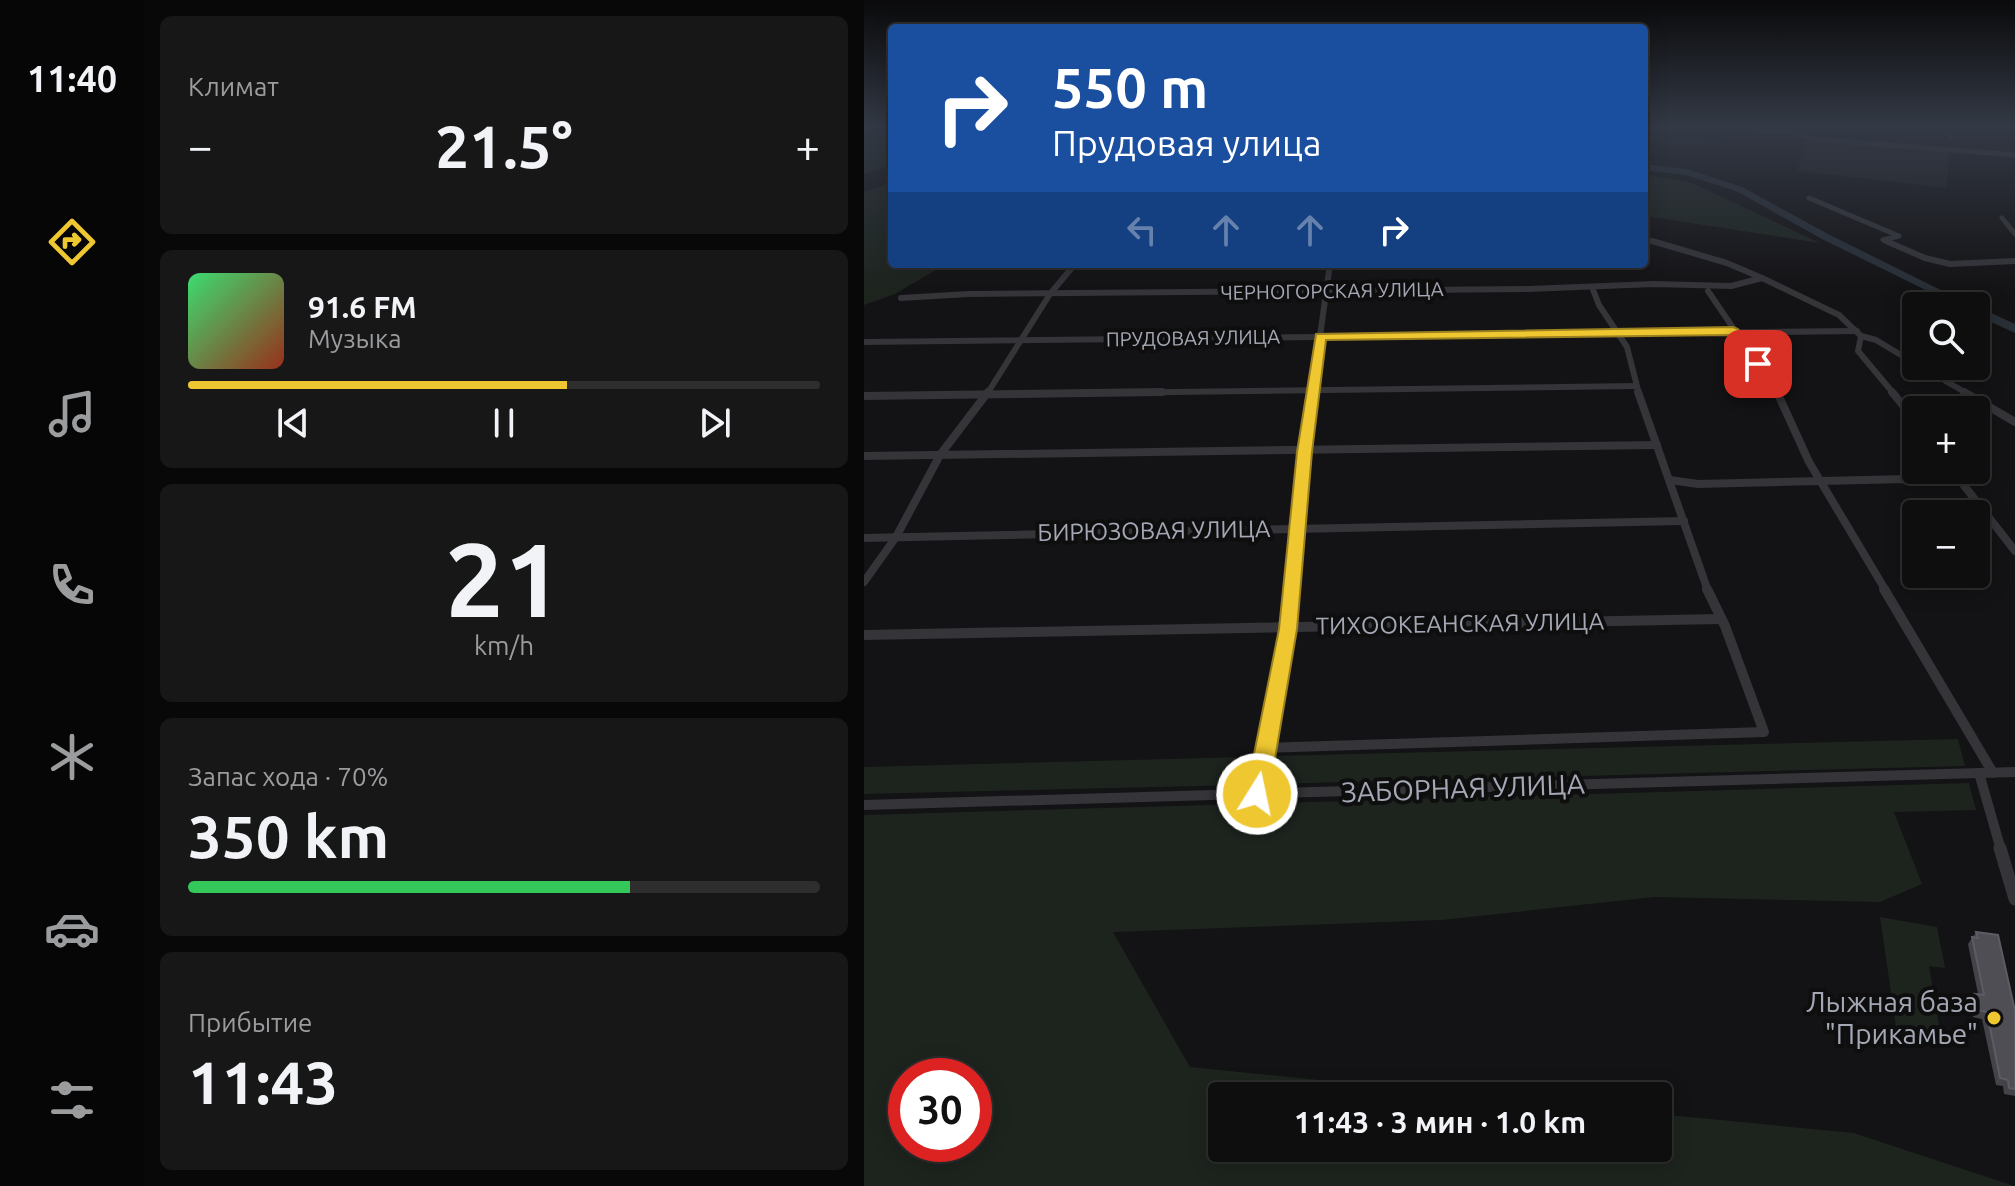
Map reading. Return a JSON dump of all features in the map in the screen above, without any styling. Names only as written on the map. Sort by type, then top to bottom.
[{"type":"street","points":[[1809,198],[1843,215],[1871,221],[1899,236],[1883,240],[1925,258],[1964,265],[2015,261]]},
{"type":"street","points":[[2002,218],[2015,234]]},
{"type":"street","points":[[1648,240],[1727,263],[1762,278],[1839,315],[1859,334],[1902,355]]},
{"type":"street","points":[[864,582],[896,537],[940,455],[987,394],[1050,294],[1072,268]]},
{"type":"street","points":[[1257,794],[1288,629],[1304,452],[1329,268]]},
{"type":"street","name":"ЧЕРНОГОРСКАЯ УЛИЦА","points":[[901,298],[1654,284],[1731,286],[1762,278]]},
{"type":"street","points":[[1266,748],[1764,732],[1721,619],[1711,601],[1636,386],[1627,347],[1620,332],[1599,305],[1592,287]]},
{"type":"street","points":[[1708,291],[1733,331],[1772,382],[1809,462],[1823,481],[1986,773],[2015,899]]},
{"type":"street","name":"ПРУДОВАЯ УЛИЦА","points":[[864,342],[1733,331],[1859,334]]},
{"type":"street","points":[[1859,334],[1858,351],[1902,404]]},
{"type":"street","points":[[1944,380],[2015,422]]},
{"type":"street","points":[[864,396],[1636,386]]},
{"type":"street","points":[[864,456],[1657,445]]},
{"type":"street","points":[[1670,480],[1698,484],[1902,482]]},
{"type":"street","points":[[1962,484],[2015,551]]},
{"type":"street","name":"БИРЮЗОВАЯ УЛИЦА","points":[[864,538],[1684,521]]},
{"type":"street","name":"ТИХООКЕАНСКАЯ УЛИЦА","points":[[864,635],[1288,629],[1378,622],[1721,619]]},
{"type":"street","name":"ЗАБОРНАЯ УЛИЦА","points":[[864,805],[2015,772]]},
{"type":"shaded area","points":[[1648,182],[1692,183],[1820,243],[1648,217]]},
{"type":"shaded area","points":[[1897,182],[1947,182],[1947,188]]},
{"type":"shaded area","points":[[888,183],[888,268],[939,268],[895,294],[864,305],[864,192]]},
{"type":"shaded area","points":[[1958,739],[1965,766],[1270,784],[1274,756]]},
{"type":"shaded area","points":[[1245,757],[1239,785],[864,794],[864,767]]},
{"type":"shaded area","points":[[1969,783],[1976,810],[1894,812],[1922,884],[1880,902],[1654,897],[1442,920],[1113,932],[1190,1067],[1339,1082],[1208,1082],[1208,1162],[1672,1162],[1672,1115],[1854,1133],[2014,1186],[864,1186],[864,815]]},
{"type":"shaded area","points":[[1880,917],[1937,927],[1945,968],[1929,966],[1941,1036],[1896,1027]]},
{"type":"building","name":"Лыжная база \"Прикамье\"","points":[[1976,932],[1998,935],[2015,1011],[2015,1089],[2009,1088],[2008,1080],[2000,1078],[1987,1012],[1977,1010],[1974,994],[1984,995],[1972,937],[1978,938]]},
{"type":"waterway","points":[[1719,182],[1739,189],[1826,237],[1938,292]]},
{"type":"waterway","points":[[1990,317],[2015,329]]},
{"type":"place","name":"Лыжная база \"Прикамье\"","points":[[1994,1018]]},
{"type":"route","points":[[1257,794],[1288,629],[1304,452],[1320,337],[1733,331],[1758,364]]}]
